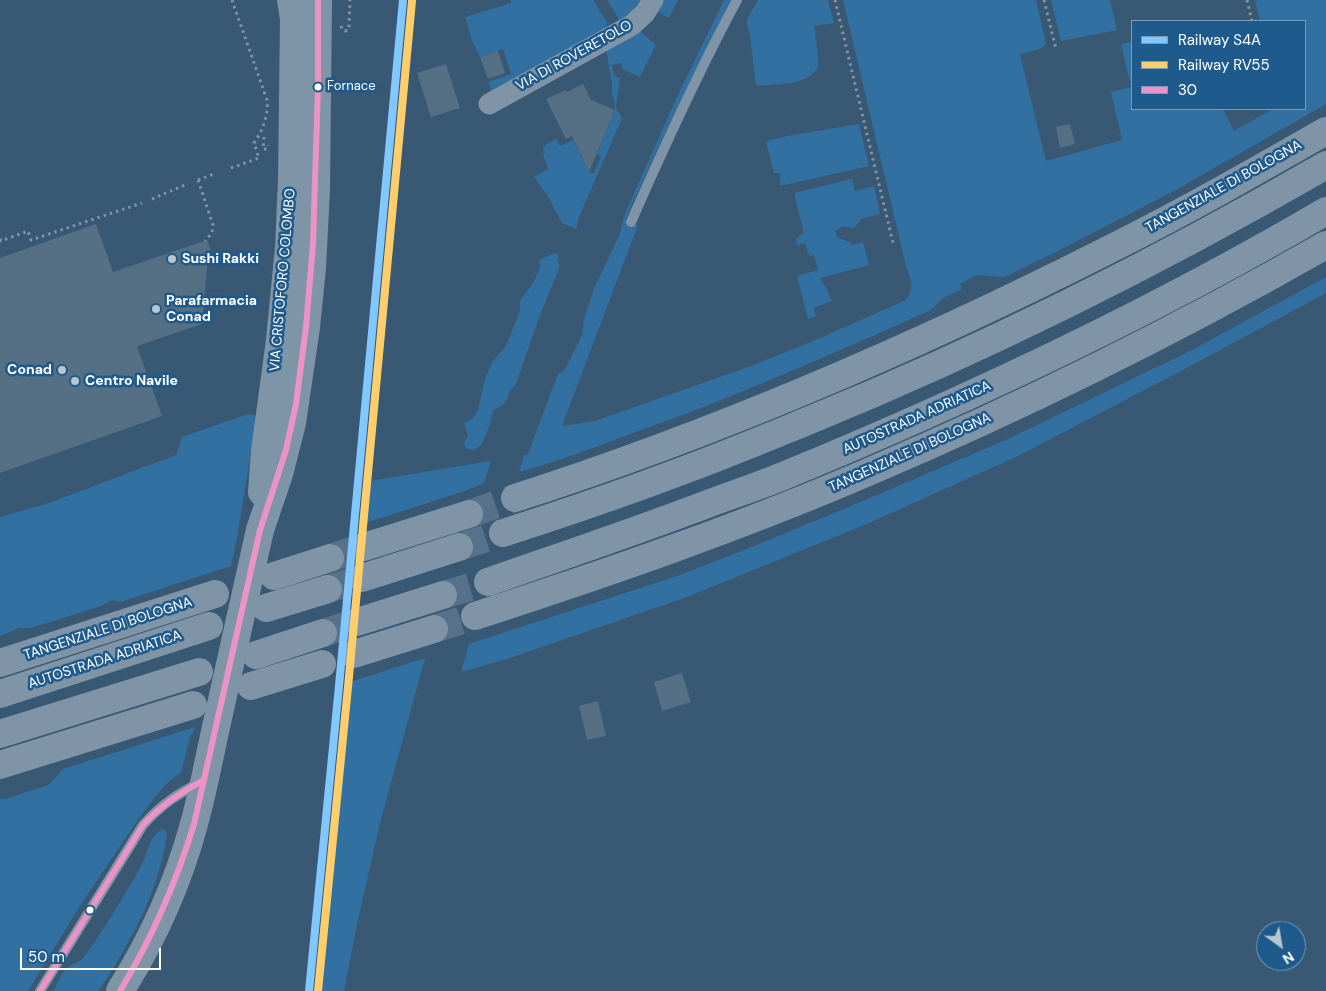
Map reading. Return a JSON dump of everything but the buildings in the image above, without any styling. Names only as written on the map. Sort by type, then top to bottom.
[{"type":"highway","name":"TANGENZIALE DI BOLOGNA","points":[[514,498],[661,448],[748,414],[916,342],[982,312],[1115,246],[1220,191],[1326,131]]},
{"type":"highway","points":[[503,533],[680,472],[921,373],[1124,276],[1326,165]]},
{"type":"highway","name":"AUTOSTRADA ADRIATICA","points":[[488,582],[782,476],[957,401],[1132,317],[1214,274],[1326,211]]},
{"type":"highway","name":"TANGENZIALE DI BOLOGNA","points":[[476,616],[618,569],[771,512],[865,474],[1091,370],[1174,329],[1264,281],[1326,245]]},
{"type":"highway","points":[[364,547],[469,514]]},
{"type":"highway","points":[[362,578],[459,547]]},
{"type":"highway","points":[[274,576],[330,558]]},
{"type":"highway","points":[[266,608],[328,589]]},
{"type":"highway","name":"TANGENZIALE DI BOLOGNA","points":[[0,663],[215,594]]},
{"type":"highway","points":[[358,622],[443,595]]},
{"type":"highway","name":"AUTOSTRADA ADRIATICA","points":[[0,694],[209,626]]},
{"type":"highway","points":[[354,654],[434,629]]},
{"type":"highway","points":[[256,655],[323,633]]},
{"type":"highway","points":[[251,686],[322,664]]},
{"type":"highway","points":[[0,734],[199,672]]},
{"type":"highway","points":[[0,765],[192,705]]},
{"type":"main road","name":"VIA CRISTOFORO COLOMBO","points":[[260,530],[263,474],[280,340],[289,247],[294,19],[292,0]]},
{"type":"main road","name":"VIA CRISTOFORO COLOMBO","points":[[120,991],[155,930],[185,855],[194,824],[260,530],[279,474],[296,404],[312,268],[316,190],[318,0]]},
{"type":"street","name":"VIA DI ROVERETOLO","points":[[489,104],[632,24],[645,13],[653,0]]},
{"type":"lane","points":[[631,222],[680,113],[737,0]]},
{"type":"lane","points":[[40,991],[144,825],[167,801],[204,780]]},
{"type":"path","points":[[231,168],[259,158],[254,143],[262,129],[268,108],[267,100],[232,0]]},
{"type":"path","points":[[342,17],[341,28],[347,30],[349,28],[350,0]]},
{"type":"path","points":[[835,0],[892,243]]},
{"type":"path","points":[[1044,0],[1056,49]]},
{"type":"path","points":[[1247,0],[1252,20]]},
{"type":"path","points":[[205,241],[212,233],[212,225],[197,180],[214,174]]},
{"type":"path","points":[[152,199],[185,185]]},
{"type":"path","points":[[0,239],[1,241],[28,231],[31,240],[142,203]]},
{"type":"shaded area","points":[[511,0],[593,0],[607,22],[607,27],[492,91],[488,82],[511,74],[503,49],[480,57],[473,43],[465,17],[511,3]]},
{"type":"shaded area","points":[[607,0],[640,0],[635,9],[620,21]]},
{"type":"shaded area","points":[[664,0],[678,0],[669,18],[658,12]]},
{"type":"shaded area","points":[[724,0],[731,0],[663,137],[625,220],[638,225],[562,426],[595,421],[751,366],[906,300],[911,287],[911,280],[906,266],[843,0],[1036,0],[1046,44],[1042,48],[1020,55],[1046,161],[1122,140],[1111,92],[1131,87],[1131,110],[1224,110],[1234,131],[1271,110],[1306,110],[1306,20],[1260,20],[1255,0],[1326,0],[1326,104],[1174,191],[1005,277],[977,275],[960,284],[962,289],[943,298],[931,310],[819,359],[744,391],[668,420],[547,464],[519,472],[524,456],[528,454],[558,374],[564,371],[582,335],[585,315],[595,286],[620,234],[624,216],[677,97]]},
{"type":"shaded area","points":[[758,0],[828,0],[834,23],[814,26],[818,66],[814,73],[800,81],[791,83],[756,85],[750,36],[746,21]]},
{"type":"shaded area","points":[[1051,0],[1110,0],[1117,30],[1061,41]]},
{"type":"shaded area","points":[[640,31],[656,45],[640,77],[622,69],[621,63],[612,65],[614,75],[620,78],[616,105],[622,118],[579,217],[576,229],[562,223],[547,195],[534,177],[548,169],[543,148],[556,139],[560,146],[573,140],[589,172],[594,173],[601,156],[597,154],[615,110],[606,49]]},
{"type":"shaded area","points":[[1131,42],[1131,87],[1121,44]]},
{"type":"shaded area","points":[[859,124],[869,166],[780,186],[780,173],[774,173],[766,141]]},
{"type":"shaded area","points":[[852,179],[855,191],[874,186],[880,214],[861,219],[853,228],[844,226],[835,231],[838,238],[850,242],[852,245],[863,242],[869,265],[820,278],[832,301],[813,308],[816,316],[808,319],[797,276],[818,270],[814,255],[809,256],[805,243],[797,245],[796,238],[804,233],[794,193]]},
{"type":"shaded area","points":[[556,253],[559,256],[557,259],[560,266],[537,323],[516,384],[509,392],[503,405],[493,410],[490,425],[481,445],[474,450],[467,449],[464,443],[468,435],[464,424],[474,417],[478,410],[485,379],[492,362],[506,346],[520,311],[520,301],[534,282],[540,267],[539,260]]},
{"type":"shaded area","points":[[1326,277],[1326,293],[1018,456],[869,523],[687,597],[507,659],[461,672],[469,644],[677,576],[863,501],[1008,439],[1192,350]]},
{"type":"shaded area","points":[[248,414],[255,415],[256,421],[231,566],[120,602],[112,600],[101,606],[31,628],[19,628],[0,636],[0,517],[49,503],[176,455],[182,437]]},
{"type":"shaded area","points":[[491,461],[484,483],[465,491],[364,522],[365,496],[370,481]]},
{"type":"shaded area","points":[[425,658],[380,823],[344,991],[322,991],[350,682]]},
{"type":"shaded area","points":[[195,727],[190,737],[181,772],[165,785],[144,811],[81,904],[28,991],[0,991],[0,799],[49,785],[63,769]]},
{"type":"shaded area","points":[[162,829],[166,831],[167,835],[160,867],[150,897],[116,964],[98,991],[54,991],[65,970],[82,959],[97,938],[134,879],[152,839]]},
{"type":"tunnel","points":[[469,514],[515,498]]},
{"type":"tunnel","points":[[459,547],[503,533]]},
{"type":"tunnel","points":[[330,558],[364,547]]},
{"type":"tunnel","points":[[328,589],[362,578]]},
{"type":"tunnel","points":[[443,595],[488,582]]},
{"type":"tunnel","points":[[434,629],[475,616]]},
{"type":"tunnel","points":[[323,633],[357,622]]},
{"type":"rail line","name":"S4A","points":[[309,991],[403,0]]},
{"type":"rail line","name":"RV55","points":[[318,991],[412,1]]},
{"type":"transit line","name":"30","points":[[120,991],[143,951],[162,910],[194,824],[260,530],[286,450],[296,404],[306,327],[313,244],[318,87],[318,0]]},
{"type":"transit line","name":"30","points":[[40,991],[143,825],[157,811],[187,789],[204,780]]},
{"type":"place","name":"Fornace","points":[[318,87]]},
{"type":"place","name":"Sushi Rakki","points":[[172,259]]},
{"type":"place","name":"Parafarmacia Conad","points":[[156,309]]},
{"type":"place","name":"Conad","points":[[62,370]]},
{"type":"place","name":"Centro Navile","points":[[75,381]]}]
